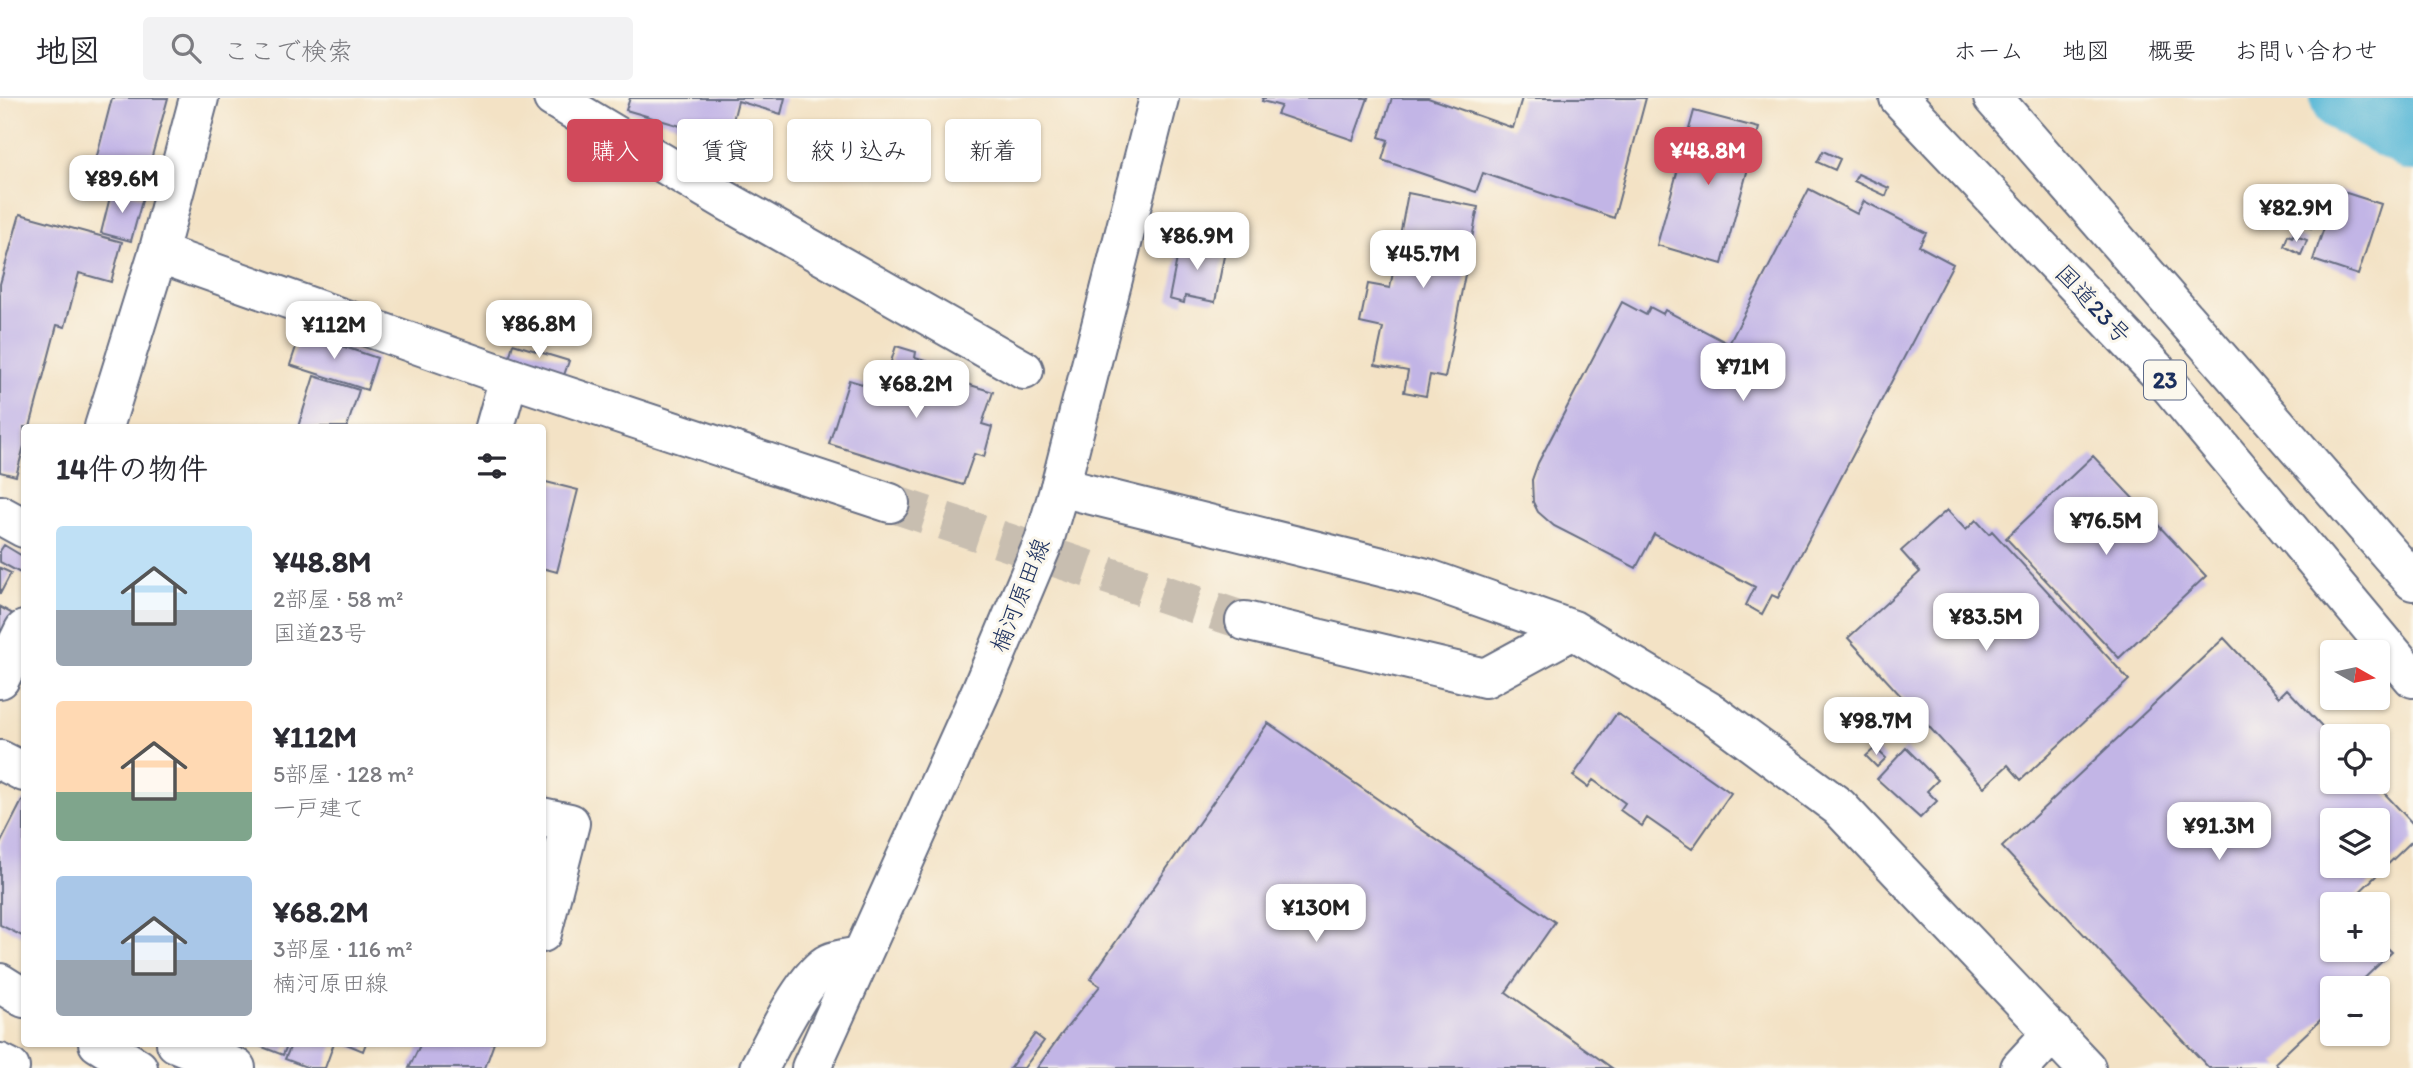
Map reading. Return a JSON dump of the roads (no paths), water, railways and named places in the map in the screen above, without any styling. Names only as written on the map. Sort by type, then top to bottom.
[{"type":"main road","points":[[105,424],[158,253],[199,98]]},
{"type":"main road","points":[[553,98],[725,200],[1024,370]]},
{"type":"main road","name":"楠河原田線","points":[[811,1068],[985,680],[1044,541],[1159,98]]},
{"type":"main road","name":"国道23号","points":[[1899,98],[2159,373],[2413,678]]},
{"type":"main road","name":"23","points":[[1993,98],[2413,581]]},
{"type":"main road","points":[[158,253],[509,377],[890,503]]},
{"type":"main road","points":[[496,424],[509,377]]},
{"type":"main road","points":[[1060,487],[1426,578],[1573,630],[1712,713],[1839,807],[2086,1068]]},
{"type":"main road","points":[[0,515],[21,526]]},
{"type":"main road","points":[[1245,621],[1485,678],[1573,630]]},
{"type":"main road","points":[[0,679],[21,636]]},
{"type":"main road","points":[[0,760],[21,770]]},
{"type":"main road","points":[[546,818],[569,823],[546,917]]},
{"type":"main road","points":[[759,1068],[797,999],[811,980],[827,964],[861,956]]},
{"type":"main road","points":[[2020,1068],[2053,1032]]},
{"type":"main road","points":[[104,1047],[138,1068]]},
{"type":"main road","points":[[186,1047],[236,1068]]},
{"type":"main road","points":[[0,1063],[10,1068]]},
{"type":"waterway","points":[[2345,98],[2413,136]]},
{"type":"tunnel","points":[[890,503],[1245,621]]}]
